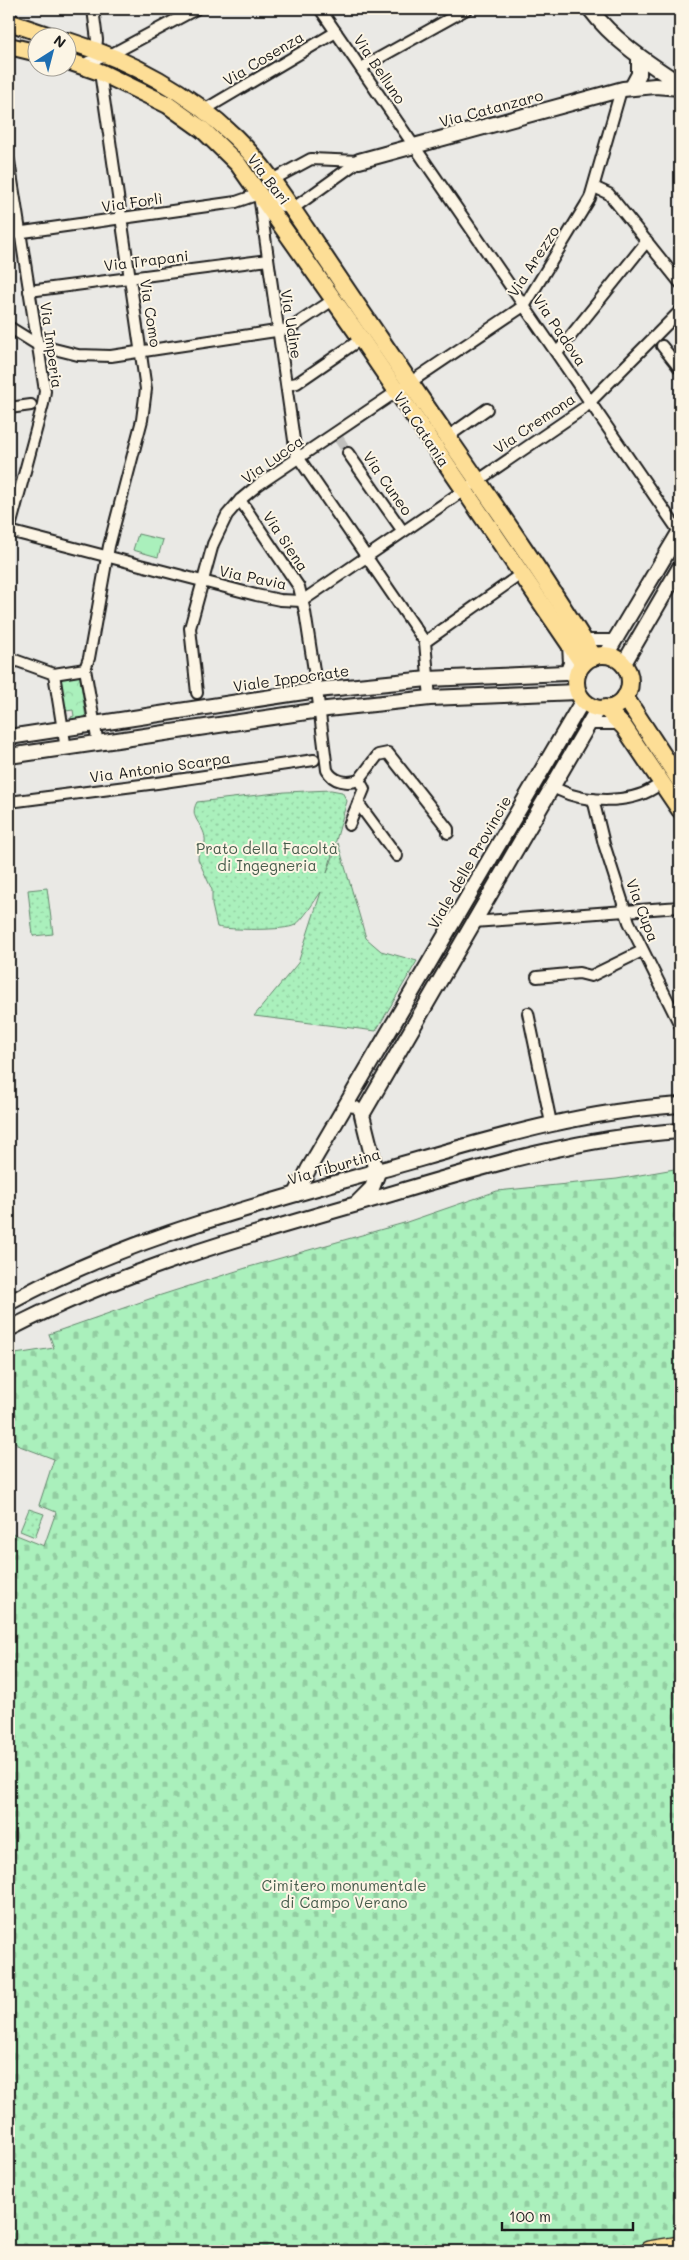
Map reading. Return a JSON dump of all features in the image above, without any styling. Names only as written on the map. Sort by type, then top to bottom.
[{"type":"highway","points":[[649,2251],[680,2246]]},
{"type":"main road","points":[[9,22],[28,28]]},
{"type":"main road","points":[[9,46],[28,51]]},
{"type":"main road","name":"Via Bari","points":[[78,50],[90,61],[195,124],[231,156],[259,194]]},
{"type":"main road","name":"Via Bari","points":[[90,61],[165,84],[204,110],[244,146],[292,208]]},
{"type":"main road","name":"Via Catania","points":[[259,194],[361,339],[446,438],[477,480],[576,641],[585,664]]},
{"type":"main road","name":"Via Catania","points":[[292,208],[403,387],[463,489],[521,574],[576,641]]},
{"type":"main road","points":[[602,708],[615,705],[625,697],[629,683],[627,672],[623,665],[614,658],[585,664],[576,681],[581,696],[602,708],[621,724],[680,810]]},
{"type":"main road","points":[[625,697],[680,781]]},
{"type":"street","name":"Via Como","points":[[85,669],[89,658],[106,556],[145,401],[146,384],[121,218],[90,61],[97,40],[93,9]]},
{"type":"street","points":[[90,61],[196,9]]},
{"type":"street","name":"Via Belluno","points":[[320,9],[415,145]]},
{"type":"street","points":[[361,68],[467,9]]},
{"type":"street","points":[[590,9],[604,25],[640,57],[680,84]]},
{"type":"street","name":"Via Cosenza","points":[[204,110],[336,32]]},
{"type":"street","points":[[640,57],[656,86]]},
{"type":"street","points":[[626,89],[638,74],[640,57]]},
{"type":"street","name":"Via Catanzaro","points":[[359,161],[626,89],[656,86],[680,88]]},
{"type":"street","name":"Via Arezzo","points":[[403,387],[525,305],[586,205],[594,187],[626,89]]},
{"type":"street","name":"Via Padova","points":[[415,145],[680,532]]},
{"type":"street","points":[[272,180],[311,159],[359,161]]},
{"type":"street","name":"Via Imperia","points":[[9,161],[38,345],[44,398],[9,531]]},
{"type":"street","points":[[292,208],[359,161]]},
{"type":"street","points":[[594,187],[609,194],[680,283]]},
{"type":"street","name":"Via Bari","points":[[259,194],[281,206],[292,208]]},
{"type":"street","name":"Via Forlì","points":[[9,234],[241,201],[259,194]]},
{"type":"street","name":"Via Udine","points":[[259,194],[298,459]]},
{"type":"street","points":[[557,353],[646,242]]},
{"type":"street","name":"Via Trapani","points":[[29,291],[268,260]]},
{"type":"street","points":[[9,327],[38,345],[87,356],[111,356],[278,332],[289,329],[333,300]]},
{"type":"street","name":"Via Cremona","points":[[463,489],[584,408],[680,311]]},
{"type":"street","points":[[287,385],[297,383],[361,339]]},
{"type":"street","points":[[662,346],[680,368]]},
{"type":"street","name":"Via Lucca","points":[[198,693],[190,628],[216,536],[227,516],[240,500],[258,485],[403,387]]},
{"type":"street","points":[[9,408],[31,405]]},
{"type":"street","points":[[446,438],[487,409]]},
{"type":"street","name":"Via Cuneo","points":[[348,453],[402,530]]},
{"type":"street","points":[[298,459],[425,642],[430,698]]},
{"type":"street","name":"Via Pavia","points":[[9,531],[203,582],[280,600],[302,601],[463,489]]},
{"type":"street","name":"Via Siena","points":[[240,500],[299,587],[320,710],[326,770],[329,775],[340,780],[347,782],[359,780]]},
{"type":"street","points":[[616,640],[576,641],[569,663],[585,664],[616,640],[680,532]]},
{"type":"street","points":[[623,665],[680,567]]},
{"type":"street","points":[[425,642],[521,574]]},
{"type":"street","points":[[9,658],[54,674],[85,669],[98,744]]},
{"type":"street","name":"Viale Ippocrate","points":[[9,736],[317,690],[585,664]]},
{"type":"street","points":[[54,674],[66,749]]},
{"type":"street","points":[[9,756],[320,710],[430,698],[581,696]]},
{"type":"street","name":"Viale delle Provincie","points":[[296,1194],[301,1181],[531,788],[581,696]]},
{"type":"street","points":[[362,1114],[589,724],[602,708]]},
{"type":"street","points":[[589,724],[621,724]]},
{"type":"street","points":[[349,824],[364,789],[359,780],[378,755],[385,752],[391,756],[448,829],[448,833]]},
{"type":"street","name":"Via Antonio Scarpa","points":[[9,802],[314,760]]},
{"type":"street","name":"Viale delle Provincie","points":[[531,788],[546,798]]},
{"type":"street","points":[[559,790],[577,798],[593,799],[632,797],[654,788]]},
{"type":"street","name":"Via Cupa","points":[[593,799],[625,911],[642,950],[680,1025]]},
{"type":"street","points":[[358,803],[397,856]]},
{"type":"street","points":[[473,922],[680,907]]},
{"type":"street","points":[[537,977],[579,973],[591,976],[642,950]]},
{"type":"street","name":"Viale delle Provincie","points":[[436,952],[451,960]]},
{"type":"street","points":[[528,1013],[551,1123]]},
{"type":"street","name":"Via Tiburtina","points":[[9,1303],[53,1279],[134,1246],[296,1194],[551,1123],[603,1113],[680,1105]]},
{"type":"street","points":[[345,1106],[356,1107],[362,1114],[377,1171],[374,1185],[357,1204]]},
{"type":"street","points":[[9,1329],[63,1302],[150,1267],[312,1216],[560,1147],[633,1135],[680,1131]]},
{"type":"street","points":[[296,1194],[312,1216]]},
{"type":"green space","points":[[138,534],[163,540],[158,557],[133,550]]},
{"type":"green space","points":[[80,676],[86,718],[83,722],[72,723],[73,710],[66,711],[60,679]]},
{"type":"green space","name":"Prato della Facoltà di Ingegneria","points":[[331,790],[342,792],[347,801],[327,873],[338,843],[366,938],[381,951],[417,961],[376,1031],[254,1016],[298,963],[321,892],[302,919],[290,927],[233,929],[217,927],[212,905],[212,890],[198,859],[199,845],[205,843],[205,837],[194,813],[197,802],[285,792]]},
{"type":"green space","points":[[47,888],[53,934],[33,936],[28,890]]},
{"type":"green space","name":"Cimitero monumentale di Campo Verano","points":[[680,1168],[680,2240],[615,2251],[9,2251],[9,1532],[44,1546],[56,1512],[39,1505],[54,1459],[17,1445],[17,1443],[9,1439],[9,1355],[54,1348],[49,1334],[158,1296],[249,1267],[404,1223],[497,1191],[617,1179]]},
{"type":"green space","points":[[29,1509],[44,1514],[35,1537],[20,1531]]},
{"type":"tunnel","points":[[339,439],[348,453]]}]
